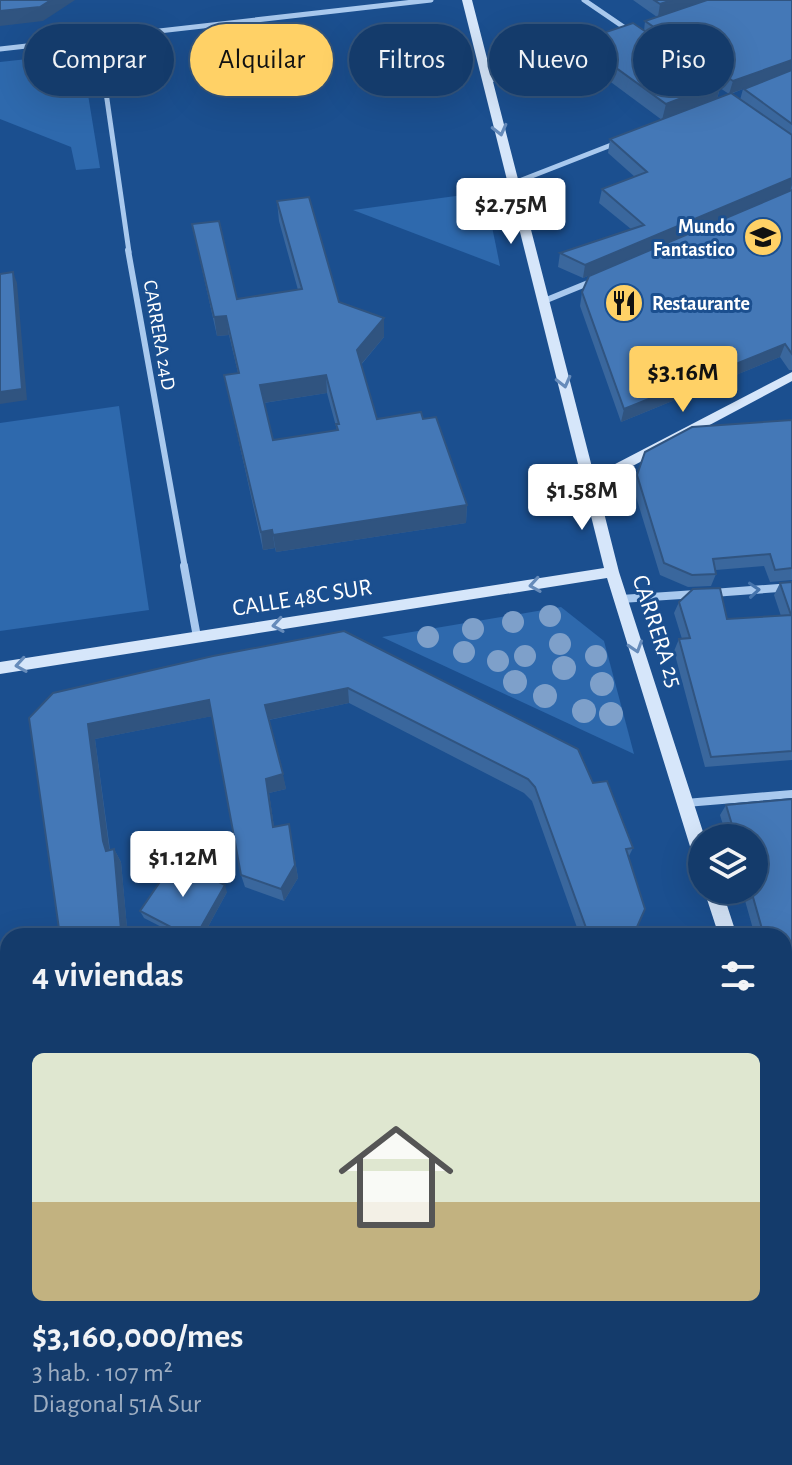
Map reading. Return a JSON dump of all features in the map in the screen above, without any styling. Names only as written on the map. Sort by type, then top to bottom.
[{"type":"street","points":[[174,29],[431,0]]},
{"type":"street","name":"CARRERA 25","points":[[467,0],[612,572],[692,824]]},
{"type":"street","points":[[584,0],[631,32]]},
{"type":"street","points":[[617,38],[631,32]]},
{"type":"street","points":[[0,49],[24,46]]},
{"type":"street","name":"CARRERA 24D","points":[[106,96],[127,243],[197,637]]},
{"type":"street","points":[[514,183],[627,139]]},
{"type":"street","points":[[544,301],[598,279]]},
{"type":"street","points":[[590,483],[702,429],[792,376]]},
{"type":"street","name":"CALLE 48C SUR","points":[[0,668],[612,572]]},
{"type":"street","points":[[621,599],[792,587]]},
{"type":"street","points":[[685,803],[792,794]]},
{"type":"street","points":[[718,904],[725,928]]},
{"type":"shaded area","points":[[24,59],[24,96],[88,96],[100,168],[76,170],[71,147],[0,119],[0,62]]},
{"type":"shaded area","points":[[485,192],[500,266],[353,210]]},
{"type":"shaded area","points":[[119,406],[149,610],[0,631],[0,423]]},
{"type":"shaded area","points":[[561,607],[604,641],[634,754],[382,637]]},
{"type":"building","points":[[0,0],[51,0],[40,7],[0,11]]},
{"type":"building","points":[[707,0],[792,0],[792,60],[734,81],[734,24],[649,24],[645,21]]},
{"type":"building","points":[[634,24],[633,80],[617,69],[617,28]]},
{"type":"building","points":[[792,70],[792,124],[744,89]]},
{"type":"building","points":[[734,95],[792,135],[792,178],[585,265],[560,253],[644,225],[602,189],[647,172],[610,139],[723,96]]},
{"type":"building","points":[[655,96],[687,96],[666,104]]},
{"type":"building","points":[[792,190],[792,354],[785,344],[624,409],[582,292],[589,276]]},
{"type":"building","points":[[309,197],[339,302],[384,318],[357,350],[377,419],[421,412],[423,419],[436,417],[467,505],[273,535],[272,530],[261,532],[224,375],[239,373],[226,316],[214,317],[192,224],[219,221],[237,299],[302,289],[277,201]],"holes":[[[326,375],[339,424],[336,424],[338,430],[273,440],[260,385]]]},
{"type":"building","points":[[13,272],[22,389],[0,392],[0,274]]},
{"type":"building","points":[[792,420],[792,568],[775,570],[770,554],[713,559],[716,574],[692,575],[664,563],[637,475],[645,452],[692,427]]},
{"type":"building","points":[[792,582],[792,751],[711,757],[679,639],[690,638],[679,602],[693,589],[720,588],[727,619],[791,615],[780,583]]},
{"type":"building","points":[[344,631],[578,749],[593,783],[607,781],[633,848],[626,849],[645,909],[637,928],[586,928],[535,787],[528,779],[348,688],[265,705],[283,774],[266,779],[273,827],[289,824],[295,865],[281,889],[241,875],[209,700],[88,724],[103,841],[106,851],[114,849],[121,928],[59,928],[29,718],[53,693],[213,656]]},
{"type":"building","points":[[792,799],[792,928],[762,928],[755,904],[768,904],[768,824],[732,824],[726,805]]},
{"type":"building","points":[[175,860],[225,885],[201,928],[173,928],[140,911]]},
{"type":"place","name":"Mundo Fantastico","points":[[763,237]]},
{"type":"place","name":"Restaurante","points":[[624,303]]}]
